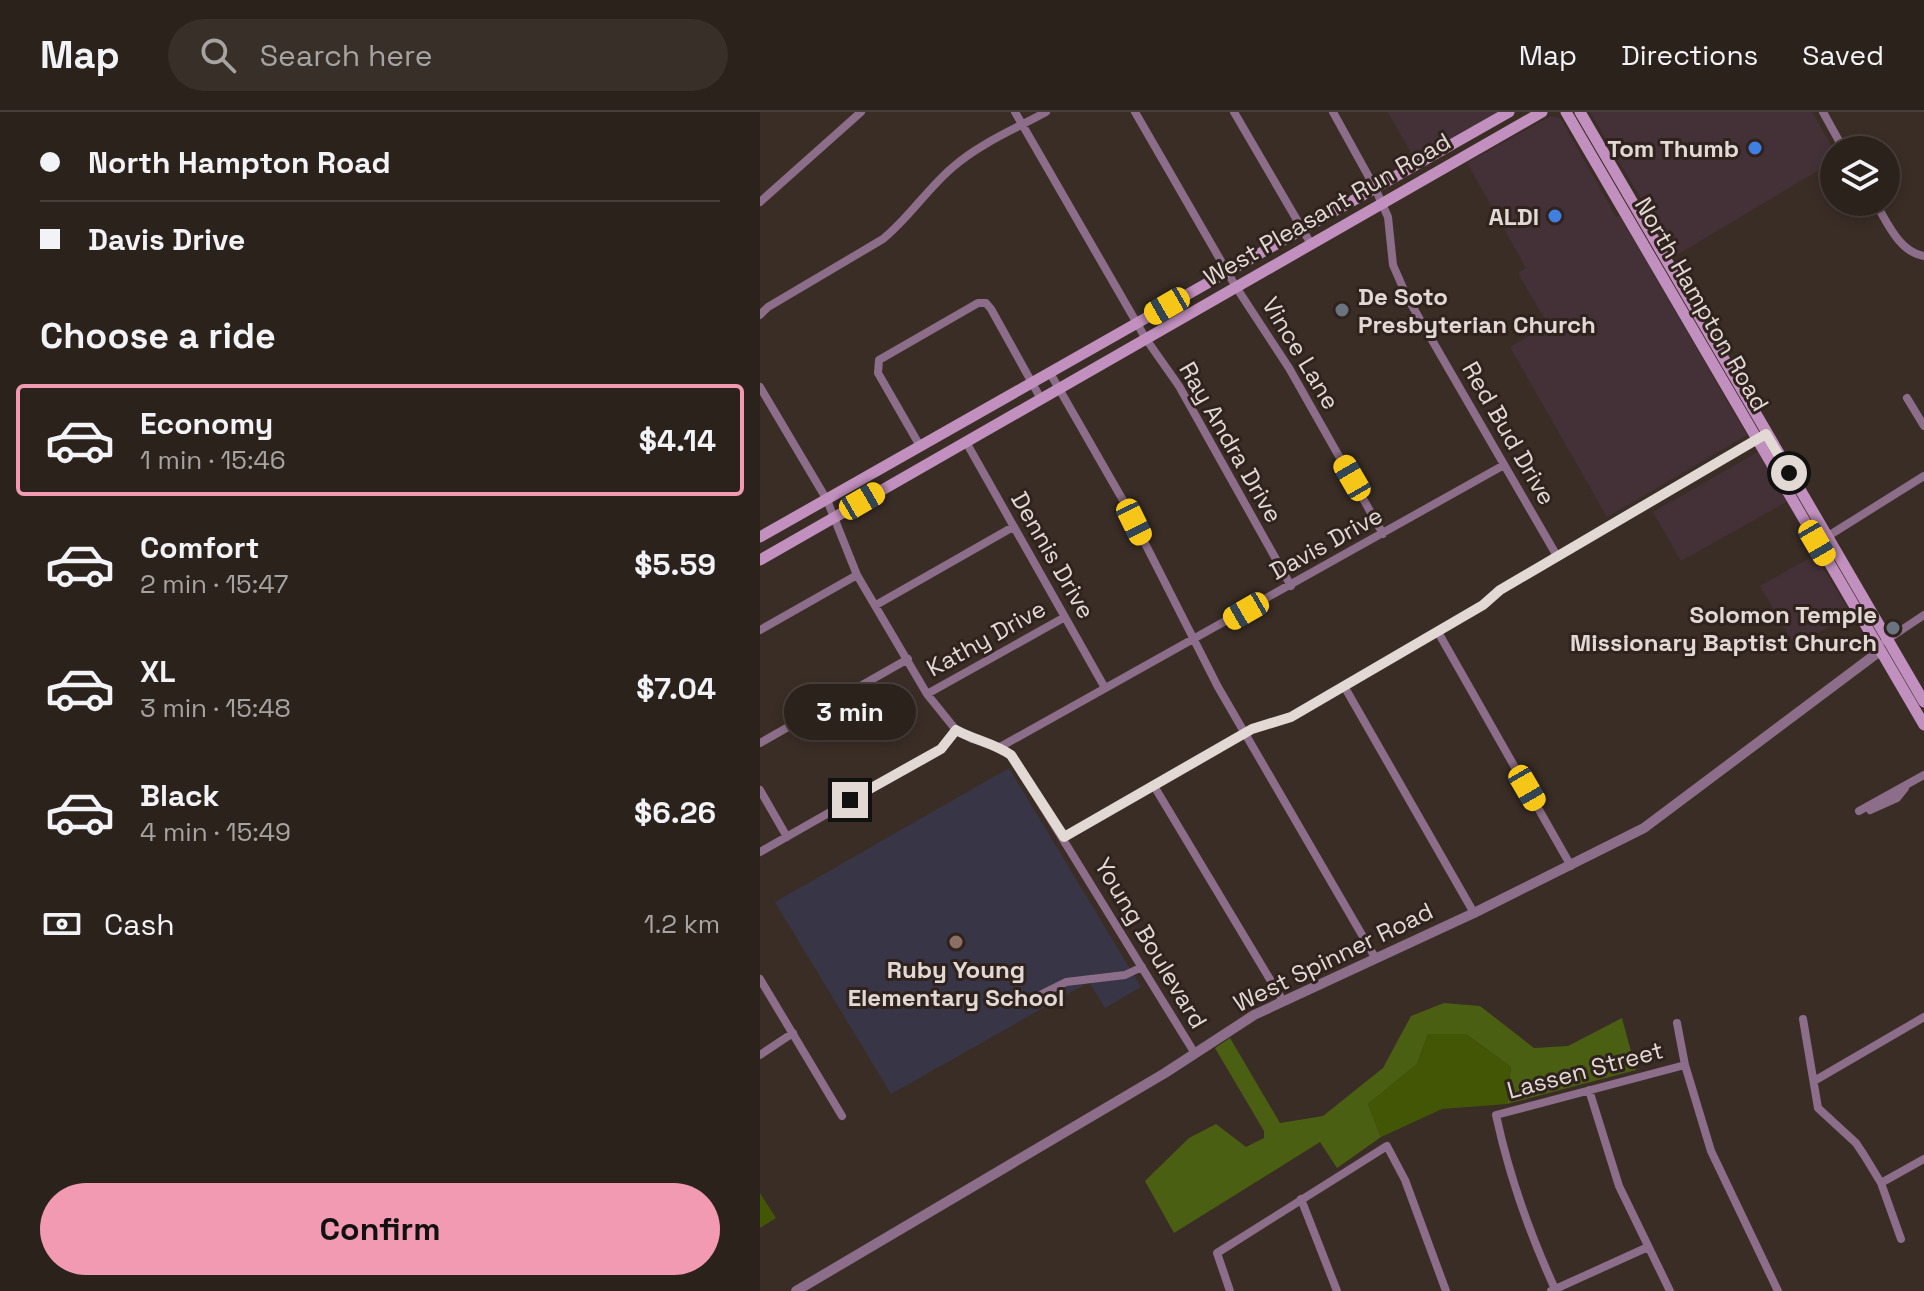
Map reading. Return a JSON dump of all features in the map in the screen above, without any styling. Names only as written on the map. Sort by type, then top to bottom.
[{"type":"main road","name":"West Pleasant Run Road","points":[[760,537],[1509,112]]},
{"type":"main road","name":"West Pleasant Run Road","points":[[760,560],[1542,112]]},
{"type":"main road","name":"North Hampton Road","points":[[1566,112],[1610,177],[1660,262],[1924,725]]},
{"type":"main road","name":"North Hampton Road","points":[[1580,112],[1610,177]]},
{"type":"main road","name":"North Hampton Road","points":[[1821,540],[1887,639],[1924,702]]},
{"type":"street","points":[[760,202],[861,112]]},
{"type":"street","name":"Ray Andra Drive","points":[[1015,112],[1146,339],[1179,386],[1291,586]]},
{"type":"street","points":[[760,315],[768,307],[896,229],[926,192],[955,165],[1046,112]]},
{"type":"street","name":"Vince Lane","points":[[1135,112],[1236,287],[1276,346],[1383,534]]},
{"type":"street","points":[[1234,112],[1311,244]]},
{"type":"street","name":"Red Bud Drive","points":[[1333,112],[1388,217],[1393,265],[1407,297],[1557,556]]},
{"type":"street","points":[[1823,112],[1836,136]]},
{"type":"street","points":[[1883,216],[1908,251],[1924,256]]},
{"type":"street","points":[[920,446],[878,373],[879,360],[978,303],[986,303],[1041,399]]},
{"type":"street","points":[[1050,373],[1124,502],[1194,640],[1376,959]]},
{"type":"street","name":"Young Boulevard","points":[[760,387],[827,500],[857,575],[927,694],[956,730],[972,739],[1000,747],[1017,762],[1194,1052]]},
{"type":"street","points":[[1907,398],[1924,426]]},
{"type":"street","points":[[1064,837],[1246,733],[1291,717],[1761,437]]},
{"type":"street","name":"Dennis Drive","points":[[966,442],[1105,688]]},
{"type":"street","name":"Davis Drive","points":[[1000,747],[1504,465]]},
{"type":"street","points":[[1821,540],[1924,476]]},
{"type":"street","points":[[876,605],[1013,527]]},
{"type":"street","points":[[760,630],[857,575]]},
{"type":"street","points":[[1880,651],[1887,639],[1924,615]]},
{"type":"street","name":"Kathy Drive","points":[[927,694],[1065,617]]},
{"type":"street","points":[[1438,632],[1571,866]]},
{"type":"street","name":"West Spinner Road","points":[[796,1291],[1165,1073],[1254,1015],[1474,913],[1644,828],[1880,651]]},
{"type":"street","name":"Kathy Drive","points":[[760,743],[908,659]]},
{"type":"street","points":[[1344,686],[1474,913]]},
{"type":"street","points":[[760,852],[941,749],[956,730]]},
{"type":"street","points":[[1860,813],[1897,798],[1905,788],[1924,775]]},
{"type":"street","points":[[1154,786],[1283,1001]]},
{"type":"street","points":[[760,790],[787,837]]},
{"type":"street","points":[[1012,997],[1032,999],[1066,982],[1125,975],[1142,967]]},
{"type":"street","points":[[760,979],[842,1116]]},
{"type":"street","points":[[1814,1081],[1924,1017]]},
{"type":"street","points":[[1803,1019],[1818,1108],[1856,1143],[1881,1183],[1901,1239]]},
{"type":"street","points":[[1677,1023],[1685,1065],[1711,1151],[1778,1291]]},
{"type":"street","points":[[760,1055],[793,1033]]},
{"type":"street","name":"Lassen Street","points":[[1553,1290],[1528,1231],[1507,1167],[1496,1115],[1685,1065]]},
{"type":"street","points":[[1589,1090],[1619,1186],[1670,1291]]},
{"type":"street","points":[[1230,1291],[1217,1253],[1387,1146],[1405,1180],[1446,1291]]},
{"type":"street","points":[[1881,1183],[1924,1159]]},
{"type":"street","points":[[1301,1199],[1337,1291]]},
{"type":"street","points":[[1553,1290],[1648,1247]]},
{"type":"shaded area","points":[[1388,112],[1499,112],[1415,160]]},
{"type":"shaded area","points":[[1590,112],[1812,112],[1826,136],[1820,136],[1820,169],[1675,256]]},
{"type":"shaded area","points":[[1551,116],[1561,119],[1747,435],[1607,517],[1510,347],[1548,325],[1518,273],[1526,268],[1467,163]]},
{"type":"shaded area","points":[[1758,452],[1788,501],[1681,561],[1653,512]]},
{"type":"shaded area","points":[[1815,555],[1851,614],[1795,646],[1760,586]]},
{"type":"shaded area","name":"Ruby Young Elementary School","points":[[1009,768],[1141,987],[1105,1008],[1089,982],[891,1094],[775,902]]},
{"type":"green space","points":[[1444,1003],[1480,1006],[1534,1048],[1568,1046],[1622,1018],[1636,1070],[1507,1104],[1511,1067],[1466,1034],[1428,1034],[1417,1064],[1368,1104],[1381,1137],[1337,1168],[1320,1142],[1174,1233],[1145,1181],[1189,1138],[1216,1124],[1246,1147],[1264,1138],[1264,1131],[1215,1048],[1230,1038],[1280,1123],[1323,1116],[1383,1068],[1411,1016]]},
{"type":"green space","points":[[1428,1034],[1466,1034],[1511,1067],[1507,1104],[1442,1109],[1381,1137],[1368,1104],[1417,1064]]},
{"type":"green space","points":[[760,1193],[776,1218],[760,1228]]},
{"type":"place","name":"Tom Thumb","points":[[1755,148]]},
{"type":"place","name":"ALDI","points":[[1555,216]]},
{"type":"place","name":"De Soto Presbyterian Church","points":[[1342,310]]},
{"type":"place","name":"Solomon Temple Missionary Baptist Church","points":[[1893,628]]},
{"type":"place","name":"Ruby Young Elementary School","points":[[956,942]]},
{"type":"route","points":[[850,800],[941,749],[956,730],[972,739],[1000,747],[1011,755],[1064,837],[1252,729],[1291,717],[1766,434],[1789,473]]}]
